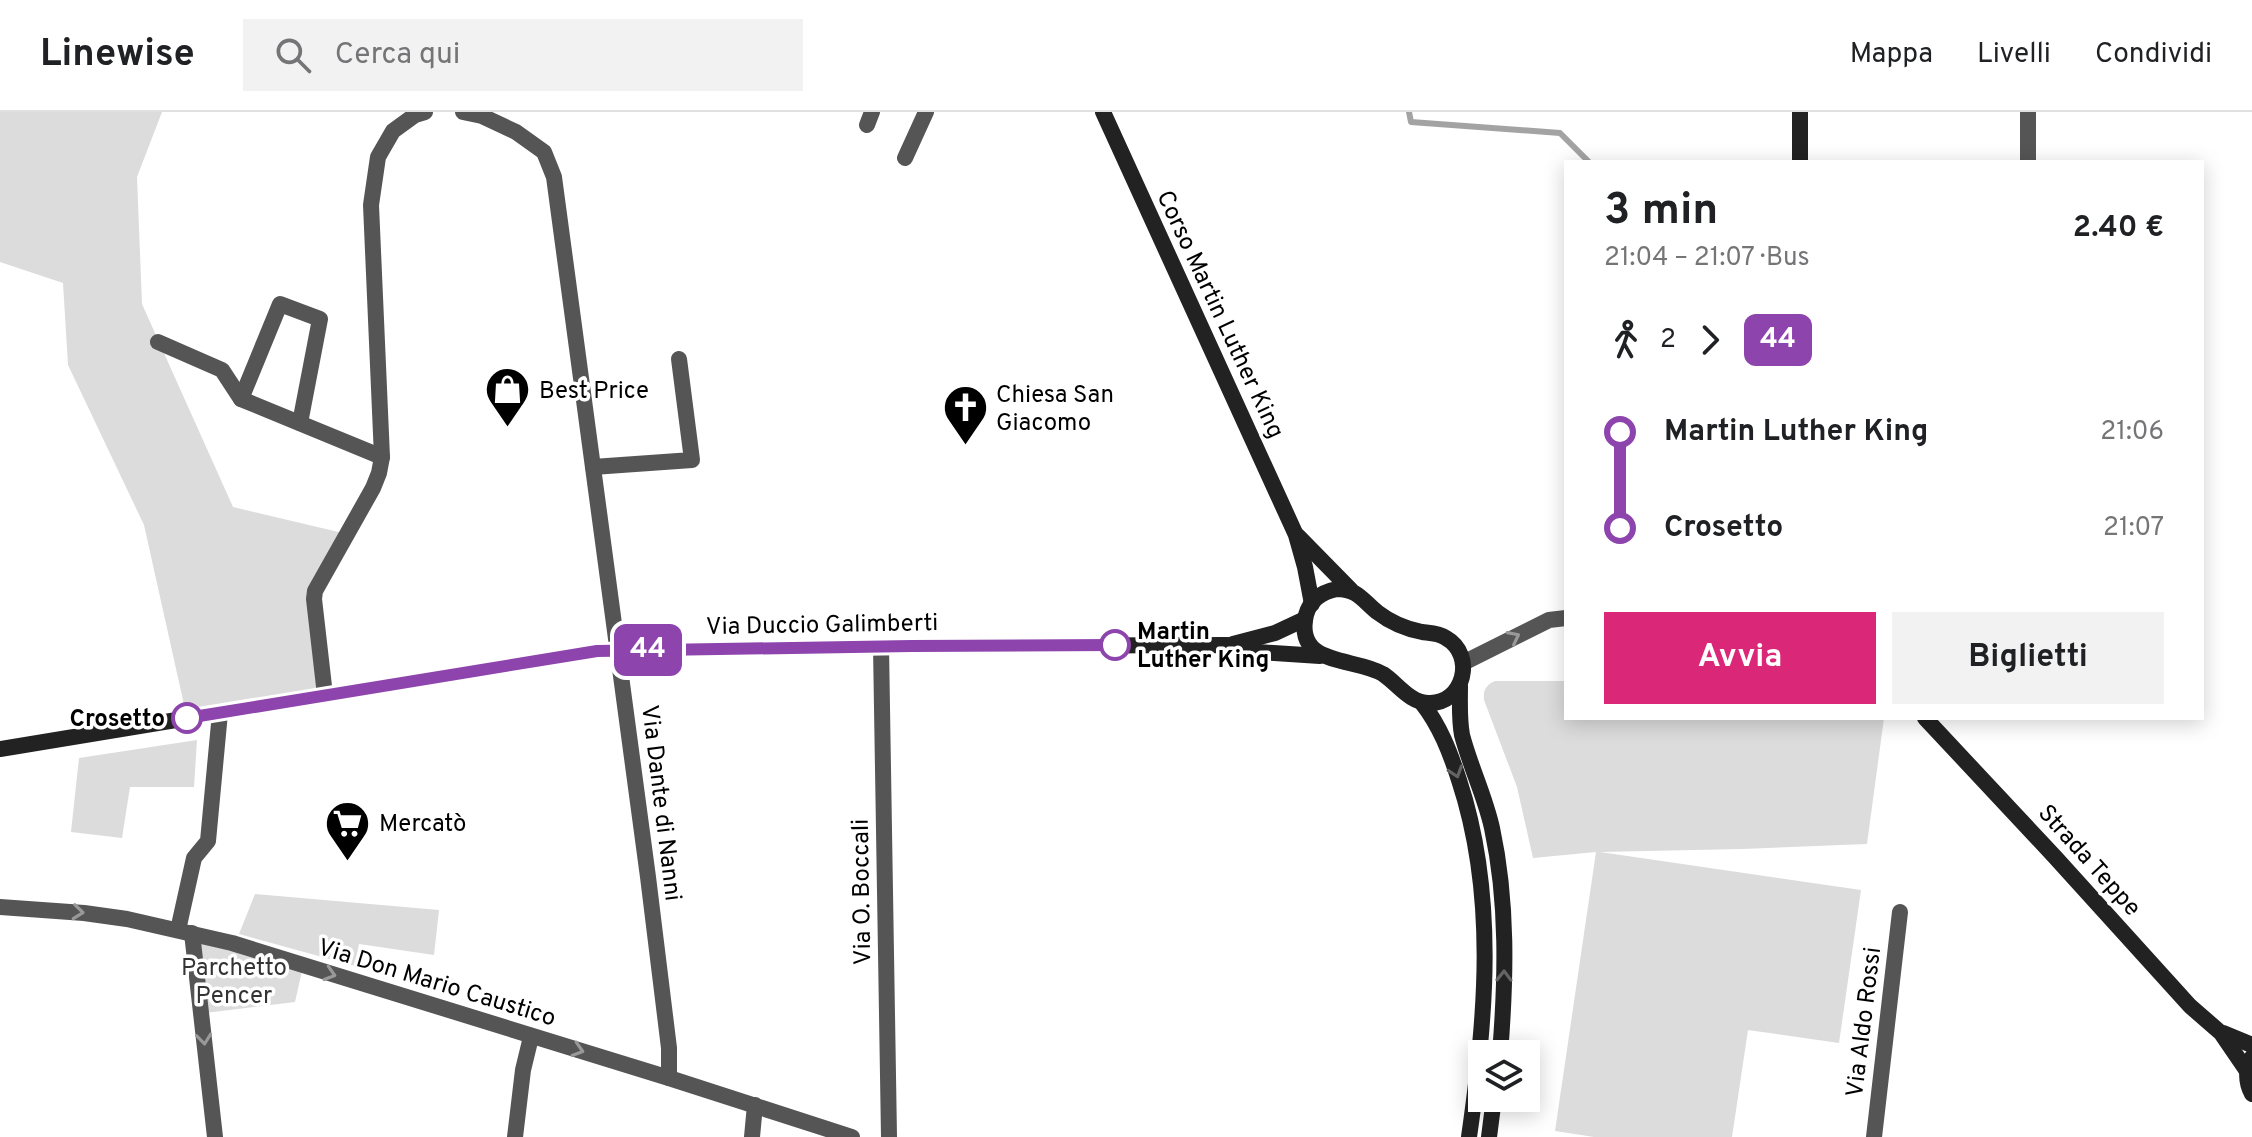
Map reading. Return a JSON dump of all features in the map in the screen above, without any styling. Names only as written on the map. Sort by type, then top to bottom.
[{"type":"street","name":"Via Dante di Nanni","points":[[463,112],[482,116],[516,132],[544,152],[554,177],[667,1032],[669,1078]]},
{"type":"street","points":[[905,158],[926,112]]},
{"type":"street","name":"Corso Martin Luther King","points":[[1103,112],[1296,535],[1305,567],[1306,635],[1320,656]]},
{"type":"street","points":[[1800,112],[1800,160]]},
{"type":"street","points":[[2028,112],[2028,160]]},
{"type":"street","points":[[325,695],[315,591],[373,488],[382,457],[371,205],[378,157],[393,131],[420,113]]},
{"type":"street","points":[[241,399],[280,304],[320,319],[300,423]]},
{"type":"street","points":[[158,342],[222,370],[241,399],[382,457]]},
{"type":"street","points":[[593,467],[692,460],[679,359]]},
{"type":"street","name":"Corso Martin Luther King","points":[[1296,535],[1351,590],[1389,620],[1448,638],[1457,648],[1463,663]]},
{"type":"street","name":"Via Duccio Galimberti","points":[[0,749],[597,651],[1227,645],[1257,639],[1308,612],[1325,592],[1351,590]]},
{"type":"street","points":[[1501,1040],[1505,955],[1501,884],[1492,826],[1462,734],[1460,686],[1463,663],[1549,620],[1564,618]]},
{"type":"street","name":"Via Duccio Galimberti","points":[[1227,645],[1258,652],[1320,656],[1364,666],[1381,673],[1412,699],[1422,703]]},
{"type":"street","name":"Via O. Boccali","points":[[881,646],[889,1137]]},
{"type":"street","points":[[1422,703],[1445,700],[1460,686]]},
{"type":"street","points":[[1422,703],[1439,727],[1450,753],[1463,792],[1478,864],[1483,924],[1483,1015],[1469,1137]]},
{"type":"street","points":[[215,1137],[185,932],[194,858],[208,841],[220,713]]},
{"type":"street","name":"Strada Teppe","points":[[1927,720],[2190,1006],[2250,1064]]},
{"type":"street","name":"Via Don Mario Caustico","points":[[0,907],[127,919],[232,943],[852,1137]]},
{"type":"street","name":"Via Aldo Rossi","points":[[1874,1137],[1900,912]]},
{"type":"street","name":"Strada Teppe","points":[[2221,1033],[2252,1045]]},
{"type":"street","points":[[515,1137],[523,1070],[531,1037]]},
{"type":"street","points":[[2250,1064],[2249,1088],[2252,1094]]},
{"type":"street","points":[[752,1137],[755,1105]]},
{"type":"street","points":[[1489,1137],[1492,1112]]},
{"type":"green space","points":[[0,112],[162,112],[137,177],[142,304],[233,507],[347,534],[315,591],[325,695],[187,718],[144,525],[68,365],[63,283],[0,262]]},
{"type":"green space","points":[[1495,681],[1564,681],[1564,720],[1884,720],[1867,844],[1600,852],[1861,890],[1839,1043],[1748,1030],[1732,1137],[1594,1137],[1555,1131],[1596,852],[1533,858],[1517,787],[1484,700],[1489,684]]},
{"type":"green space","points":[[197,740],[194,787],[130,787],[122,838],[71,832],[79,758]]},
{"type":"green space","points":[[255,894],[439,910],[434,955],[359,944],[355,966],[239,934]]},
{"type":"green space","name":"Parchetto Pencer","points":[[199,941],[302,971],[295,1002],[205,1013]]},
{"type":"waterway","points":[[1409,112],[1411,122],[1560,133],[1587,160]]},
{"type":"bus line","name":"44","points":[[187,718],[597,651],[1115,645]]},
{"type":"place","name":"Best Price","points":[[508,429]]},
{"type":"place","name":"Chiesa San Giacomo","points":[[965,447]]},
{"type":"place","name":"Martin Luther King","points":[[1115,645]]},
{"type":"place","name":"Crosetto","points":[[187,718]]},
{"type":"place","name":"Mercatò","points":[[348,862]]}]
